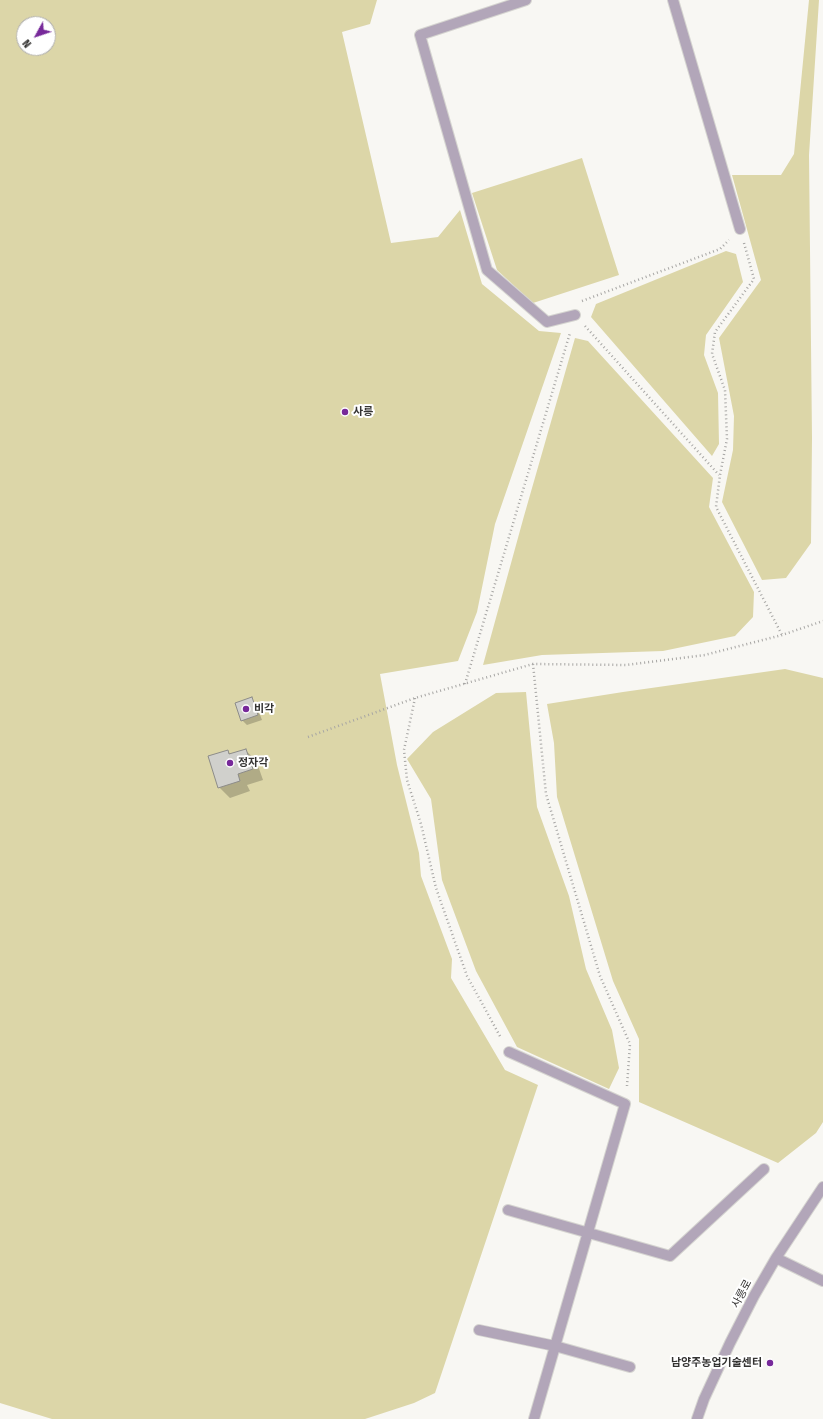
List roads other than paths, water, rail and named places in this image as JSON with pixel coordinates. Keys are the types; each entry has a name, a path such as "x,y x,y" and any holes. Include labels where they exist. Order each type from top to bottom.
{"street":[{"path":"526,0 420,35 487,270 547,322 575,315"},
{"path":"673,0 740,229"},
{"path":"509,1052 625,1104 534,1419"},
{"path":"508,1210 670,1256 764,1169"},
{"name":"사릉로","path":"697,1419 704,1399 754,1296 776,1258 823,1187"},
{"path":"776,1258 823,1281"},
{"path":"479,1330 555,1346 630,1367"}],"place":[{"name":"사릉","path":"345,412"},
{"name":"비각","path":"246,709"},
{"name":"정자각","path":"230,763"},
{"name":"남양주농업기술센터","path":"770,1363"}]}
